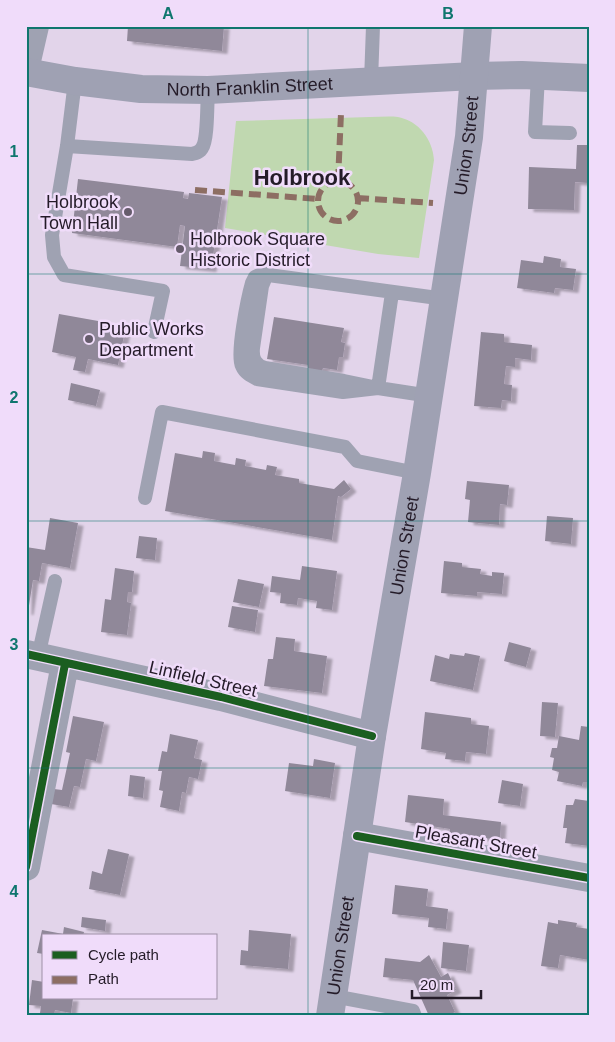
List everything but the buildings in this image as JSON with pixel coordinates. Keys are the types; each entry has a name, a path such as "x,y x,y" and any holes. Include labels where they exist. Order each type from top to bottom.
{"main road":[{"name":"Union Street","path":"331,1006 372,736 430,396 470,137 478,26"},
{"name":"North Franklin Street","path":"26,72 75,81 141,89 208,90 474,76 589,78"}],"street":[{"path":"26,65 35,26"},
{"name":"Linfield Street","path":"32,656 221,697 372,736"},
{"path":"26,867 65,664"},
{"name":"Pleasant Street","path":"357,836 589,878"}],"lane":[{"path":"371,81 373,26"},
{"path":"538,76 535,132 570,133"},
{"path":"75,81 67,146 52,235 54,257 64,275 163,291 154,332"},
{"path":"67,146 192,154 202,150 205,139 208,90"},
{"path":"430,396 378,388 343,392 262,380 248,374 242,366 240,355 250,289 255,277 267,274 445,299"},
{"path":"378,388 392,293"},
{"path":"145,498 162,412 345,447 358,461 417,473"},
{"path":"32,656 55,581"},
{"path":"331,1006 413,1011 415,1016"}],"green space":[{"path":"398,117 406,119 423,132 431,145 434,160 419,258 378,254 225,228 236,121"}],"marked path":[{"path":"338,181 341,113"},
{"path":"334,181 342,181 349,184 355,190 358,201 355,212 349,218 342,221 334,221 327,218 321,212 318,205 318,197 321,190 327,184 334,181"},
{"path":"195,190 318,199"},
{"path":"357,198 433,203"}],"cycle path":[{"path":"26,654 221,697 372,736"},
{"path":"26,867 65,664"},
{"path":"357,836 589,878"}],"place":[{"name":"Holbrook Town Hall","path":"128,212"},
{"name":"Holbrook Square Historic District","path":"180,249"},
{"name":"Public Works Department","path":"89,339"}],"district":[{"name":"Holbrook","path":"302,177"}]}
